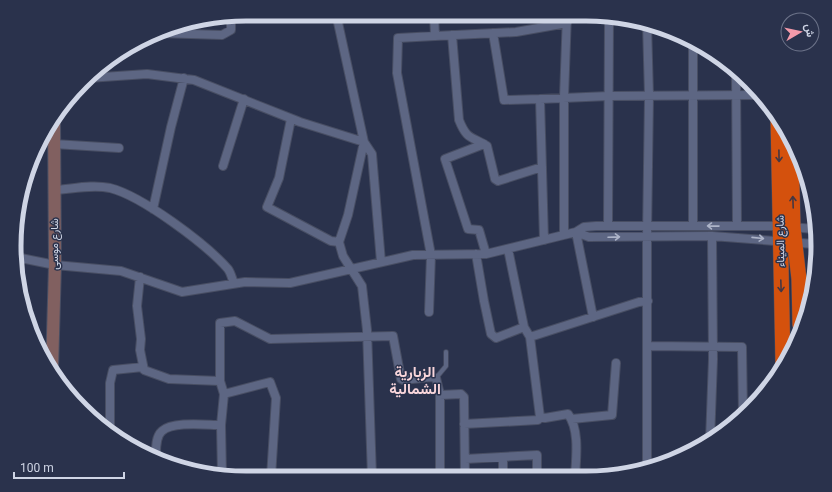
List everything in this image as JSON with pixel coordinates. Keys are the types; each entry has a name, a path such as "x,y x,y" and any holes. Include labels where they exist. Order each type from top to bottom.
{"highway":[{"name":"شارع الميناء","path":"779,130 784,232 783,354"},
{"name":"شارع الميناء","path":"791,152 784,232 794,243 806,280 803,305"}],"street":[{"path":"173,33 222,35 231,30 231,21"},
{"path":"338,21 364,142 372,154 381,262"},
{"path":"434,21 434,36"},
{"path":"429,312 431,255 397,73 398,38 516,32 559,21"},
{"path":"564,235 564,97 567,21"},
{"path":"608,225 609,22"},
{"path":"647,30 649,96 647,236 647,462"},
{"path":"493,33 504,100 609,96 752,95"},
{"path":"452,35 459,120 463,131 470,139 487,146 495,179 498,181 542,167"},
{"path":"693,48 693,225"},
{"path":"98,77 147,74 194,80 291,119 364,142"},
{"path":"153,209 171,127 184,78"},
{"path":"736,79 737,226"},
{"path":"224,166 244,99"},
{"path":"540,99 544,240"},
{"path":"291,119 279,178 267,207 331,241 339,242"},
{"name":"شارع موسى","path":"52,360 55,265 54,128"},
{"path":"364,142 348,215 339,242 343,256 362,286 367,337 372,471"},
{"path":"54,144 119,148"},
{"path":"484,144 445,159 468,229 479,230 486,254"},
{"path":"54,190 92,187 110,188 133,198 153,209 190,234 229,270 234,283"},
{"path":"21,258 55,265 121,271 182,292 245,282 290,283 413,255 486,254 576,232 584,227 608,225 737,226 784,232"},
{"path":"576,232 589,237 712,236 756,238 784,232 811,229"},
{"path":"576,232 593,317"},
{"path":"710,433 713,346 712,236"},
{"path":"794,243 811,244"},
{"path":"508,249 524,328 530,337 540,417"},
{"path":"476,254 491,334 496,338 524,328"},
{"path":"140,277 137,306 141,339 140,350 144,370 169,379 220,381"},
{"path":"530,337 639,302 648,301"},
{"path":"222,470 221,425 224,394 220,381 220,323 235,321 270,338 393,336 401,379 404,380 431,376 436,378 440,395 440,471"},
{"path":"648,346 742,347 742,408"},
{"path":"572,419 612,415 616,363"},
{"path":"110,426 110,384 113,370 143,367"},
{"path":"224,394 270,382 276,398 271,471"},
{"path":"440,395 461,394 464,397 465,471"},
{"path":"464,424 526,422 538,420 540,417 545,418 568,414 572,419 576,448 575,471"},
{"path":"156,452 157,439 162,431 172,426 221,425"},
{"path":"465,459 537,455 537,471"},
{"path":"503,458 503,471"}],"lane":[{"path":"436,378 446,366 446,352"}],"district":[{"name":"الزبارية الشمالية","path":"415,380"}]}
